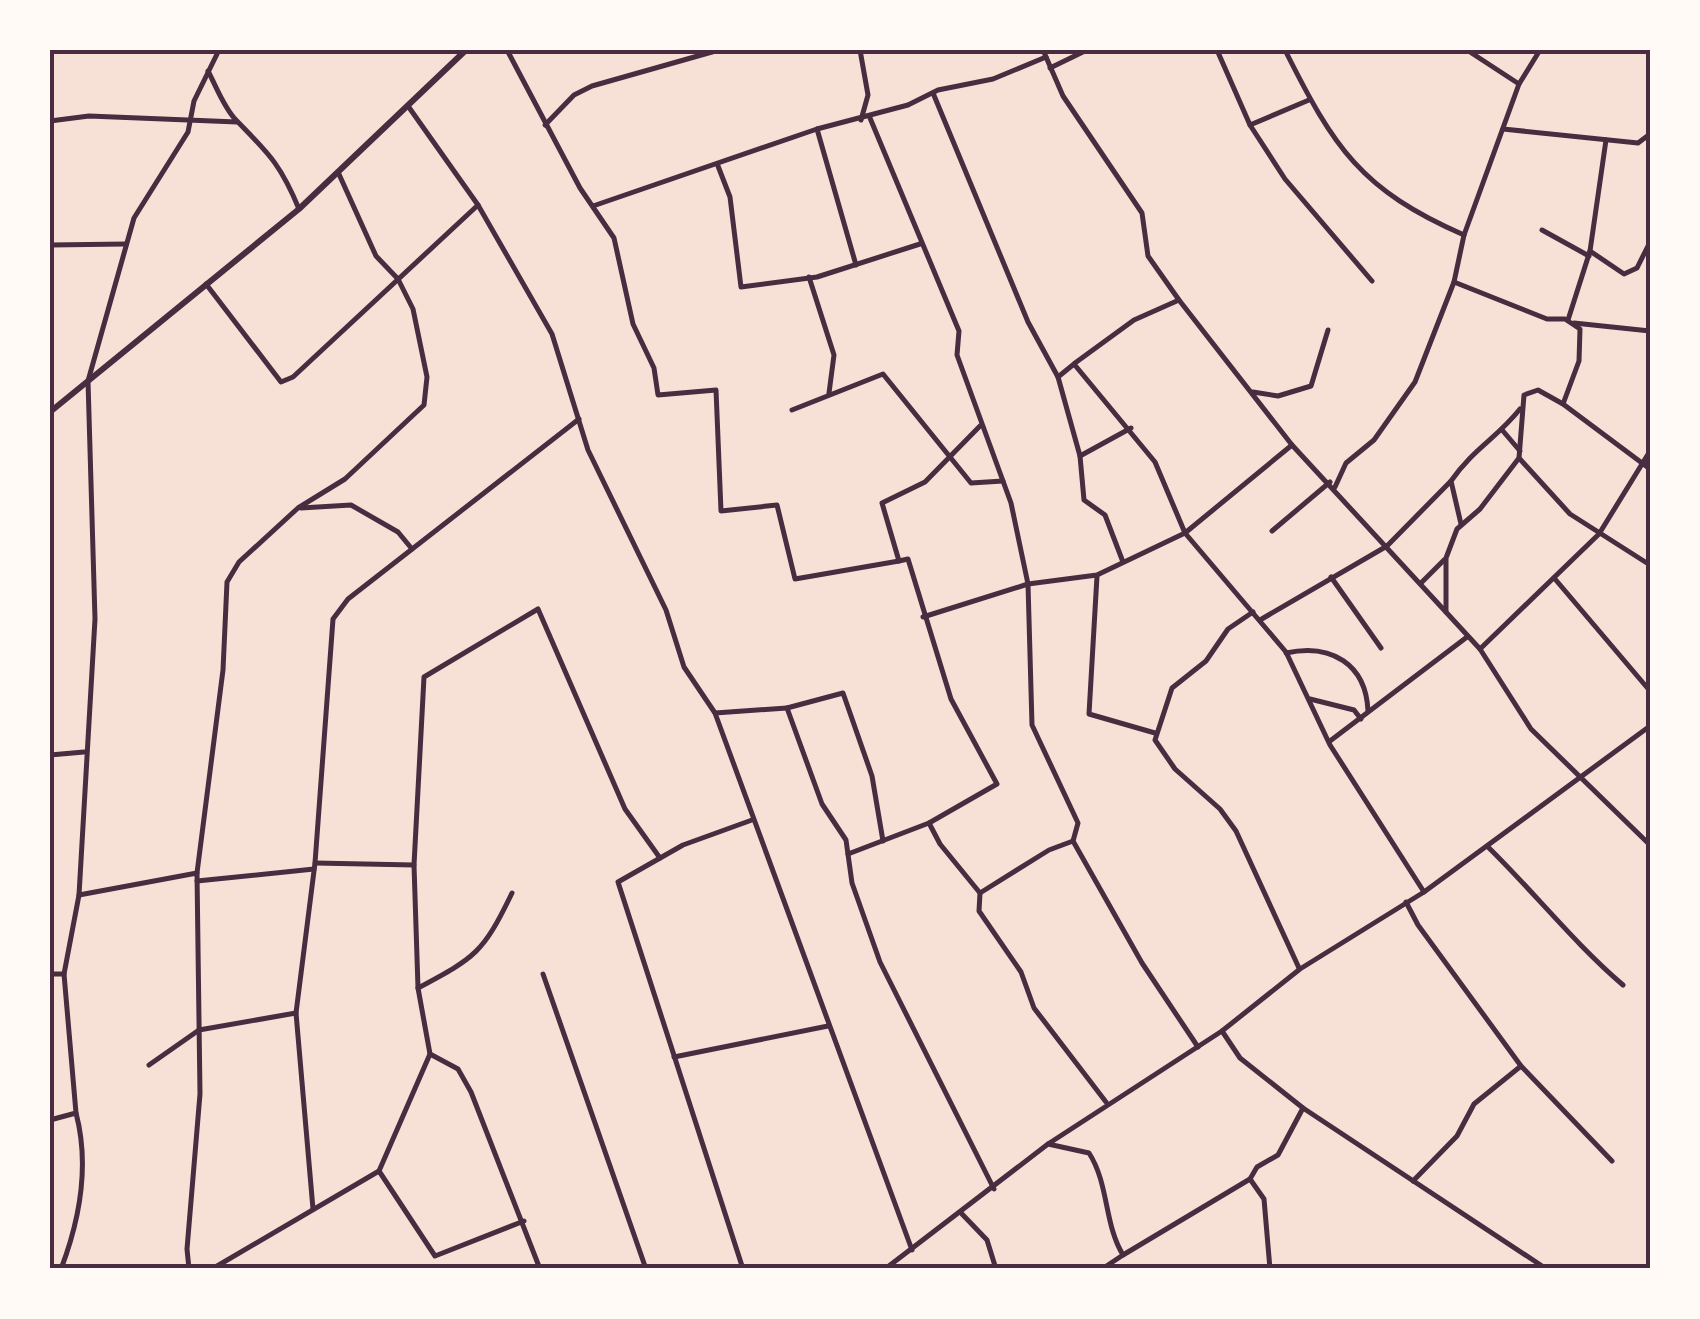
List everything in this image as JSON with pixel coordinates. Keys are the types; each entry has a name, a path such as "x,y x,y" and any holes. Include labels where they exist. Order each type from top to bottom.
{"street":[{"path":"61,1269 80,1218 82,1136 76,1113 64,974 79,896 84,752 95,620 95,495 88,380 139,209 192,121 194,101 219,50"},
{"path":"50,412 299,209 466,50"},
{"path":"507,50 620,253 630,312 654,368 658,394 716,390 722,511 777,505 795,578 908,558 923,618 951,699 997,784 929,823 848,854"},
{"path":"545,124 574,95 592,86 719,50"},
{"path":"860,50 868,95 861,120"},
{"path":"1050,68 1087,50"},
{"path":"1216,50 1250,126 1285,180 1372,281"},
{"path":"1285,50 1332,137 1382,191 1413,213 1464,235"},
{"path":"1468,50 1519,84"},
{"path":"1272,531 1332,484 1346,463 1374,440 1414,382 1454,282 1464,235 1502,128 1519,84 1540,50"},
{"path":"593,206 817,129 870,118 932,93 994,80 1045,53 1063,96 1142,213 1148,256 1178,300 1292,445 1480,649 1532,729 1577,778 1650,845"},
{"path":"208,71 237,122"},
{"path":"932,93 1028,322 1058,377 1080,456 1084,500 1104,515 1123,562"},
{"path":"1250,126 1310,100"},
{"path":"408,106 478,205 552,334 588,450 666,610 684,667 715,713 912,1250"},
{"path":"50,122 89,116 237,122 246,126 261,149 274,156 299,209"},
{"path":"870,118 958,331 957,355 1002,481 1028,584 1032,725 1078,823 1073,841 1142,963 1198,1047"},
{"path":"1502,128 1638,143 1650,134"},
{"path":"817,129 856,265"},
{"path":"1571,322 1589,254 1606,140"},
{"path":"718,166 730,196 741,287 856,265 920,244"},
{"path":"180,1269 189,1268 200,1094 198,873 222,670 227,582 239,562 298,508 345,479 424,406 426,378 414,309 398,279 376,256 338,172"},
{"path":"206,284 281,382 293,377 478,205"},
{"path":"1542,230 1624,274 1636,268 1650,242"},
{"path":"50,245 126,244"},
{"path":"809,276 834,355 829,394"},
{"path":"1454,282 1547,319 1650,331"},
{"path":"1058,377 1134,320 1178,300"},
{"path":"1563,404 1579,360 1582,336 1571,322"},
{"path":"1253,392 1278,396 1312,386 1328,330"},
{"path":"1074,364 1156,462 1185,532 1286,653 1328,742 1369,812 1424,892"},
{"path":"792,410 883,374 972,482 1002,481"},
{"path":"1420,583 1446,558 1462,524 1480,510 1520,455 1521,408 1524,394 1531,390 1563,404 1646,467"},
{"path":"1260,620 1387,546 1451,482 1470,453 1502,431 1521,408"},
{"path":"312,1209 296,1013 314,866 333,618 348,600 579,418"},
{"path":"898,561 882,503 925,482 980,426"},
{"path":"1080,456 1131,428"},
{"path":"1502,431 1548,495 1650,565"},
{"path":"923,618 1028,584 1097,575 1185,532 1292,445"},
{"path":"1480,649 1600,534 1646,467 1650,450"},
{"path":"1451,482 1462,524"},
{"path":"298,508 351,505 398,532 412,549"},
{"path":"1446,558 1446,612"},
{"path":"1097,575 1089,714 1155,733"},
{"path":"1332,578 1381,648"},
{"path":"1555,579 1650,690"},
{"path":"212,1269 379,1170 430,1054 418,988 414,865 424,677 538,609 625,809 660,858"},
{"path":"1254,612 1228,629 1206,661 1172,688 1155,733 1164,755 1220,808 1236,831 1300,969"},
{"path":"1328,742 1467,637"},
{"path":"1286,653 1310,648 1326,651 1362,677 1367,687 1368,711"},
{"path":"715,713 787,708 843,694 872,776 884,841"},
{"path":"1309,699 1318,705 1354,710 1361,718"},
{"path":"787,708 822,804 841,830 852,883 880,962 994,1189"},
{"path":"884,1269 994,1189 1048,1144 1222,1031 1300,969 1424,892 1650,726"},
{"path":"50,754 84,752"},
{"path":"743,1269 618,882 660,858 752,820"},
{"path":"929,823 940,844 980,894 979,911 1022,972 1034,1008 1107,1104"},
{"path":"980,894 1049,850 1073,841"},
{"path":"1488,847 1530,887 1582,950 1623,985"},
{"path":"198,882 314,866 414,865"},
{"path":"79,896 198,873"},
{"path":"418,988 474,958 490,938 512,893"},
{"path":"1406,902 1418,925 1520,1066 1612,1161"},
{"path":"50,974 64,974"},
{"path":"542,974 646,1269"},
{"path":"149,1065 199,1030 296,1013"},
{"path":"674,1057 828,1026"},
{"path":"1222,1031 1240,1058 1302,1108 1542,1266"},
{"path":"430,1054 458,1068 472,1092 540,1269"},
{"path":"1413,1181 1456,1136 1474,1104 1520,1066"},
{"path":"1102,1269 1250,1179 1256,1168 1278,1154 1302,1108"},
{"path":"50,1120 76,1113"},
{"path":"1048,1144 1089,1153 1108,1206 1106,1218 1123,1254"},
{"path":"379,1170 435,1256 436,1269"},
{"path":"1250,1179 1264,1199 1270,1269"},
{"path":"961,1213 986,1240 996,1269"},
{"path":"435,1256 524,1222"}]}
